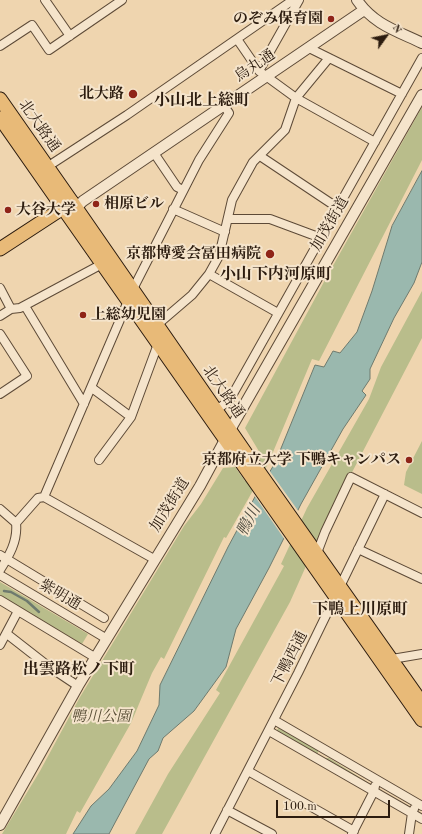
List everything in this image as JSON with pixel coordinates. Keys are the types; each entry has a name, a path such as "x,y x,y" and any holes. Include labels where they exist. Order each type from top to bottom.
{"main road":[{"name":"北大路通","path":"0,99 47,167 130,295 158,344 228,436 314,554 422,720"},
{"name":"北大路通","path":"0,118 72,207 102,264 157,325 216,410 228,436"},
{"name":"烏丸通","path":"0,250 72,207"},
{"name":"烏丸通","path":"0,260 72,207"},
{"name":"北大路通","path":"338,592 392,659 422,703"}],"street":[{"path":"46,0 70,36"},
{"path":"0,46 32,25 49,50 121,0"},
{"path":"47,167 238,39 292,0"},
{"path":"263,74 299,0"},
{"path":"358,0 364,10 375,20 422,43"},
{"name":"烏丸通","path":"72,207 224,106 263,74 309,48 364,10"},
{"path":"238,39 263,74 296,98 375,142"},
{"path":"309,48 402,94"},
{"path":"157,325 192,295 209,274 219,256 232,200 253,162 285,130 296,98 329,58"},
{"path":"216,410 228,401 422,58"},
{"name":"加茂街道","path":"0,825 78,686 154,559 200,486 422,94"},
{"path":"44,497 92,388 130,295 199,160 228,113 224,106"},
{"path":"154,153 177,187 183,190"},
{"path":"260,156 338,208"},
{"path":"173,209 225,232"},
{"path":"228,219 270,220 321,238"},
{"path":"0,316 11,309 25,306 102,264"},
{"path":"209,274 278,313"},
{"path":"0,288 11,309"},
{"path":"25,306 84,404"},
{"path":"0,334 27,376 0,394"},
{"path":"99,460 131,417 158,344"},
{"path":"92,388 131,417"},
{"path":"314,554 351,477 422,513"},
{"name":"下鴨西通","path":"215,834 338,592 384,494"},
{"path":"16,523 38,498 44,497 154,559"},
{"path":"0,509 16,523 17,533 4,557 0,570"},
{"path":"358,549 422,579"},
{"path":"4,557 104,618"},
{"name":"紫明通","path":"0,575 107,639"},
{"path":"0,600 96,658"},
{"path":"0,645 18,611"},
{"path":"7,634 48,666 78,686"},
{"path":"392,659 422,654"},
{"path":"274,720 420,803 412,813 409,834"},
{"path":"268,731 374,790 422,819"},
{"path":"248,771 353,832 374,790 376,779"},
{"path":"227,810 272,834"}],"green space":[{"name":"鴨川公園","path":"422,107 422,160 319,361 312,359 268,464 226,538 224,537 164,659 161,657 152,673 131,723 80,813 77,811 66,834 2,834 40,771 80,697 184,526 201,504 223,468 235,467 245,481 260,453 245,428 325,280"},
{"path":"422,291 422,338 323,528 290,602 162,834 135,834 168,774 220,693 216,690 284,566 281,564 307,508 369,399 381,367"},
{"path":"422,441 422,494 404,485 406,472"},
{"path":"0,582 88,634 82,644 0,595"},
{"path":"279,727 318,750 318,753 316,754 277,732"},
{"path":"326,758 329,758 367,782 366,783"}],"water":[{"name":"鴨川","path":"422,171 422,262 414,283 394,318 370,369 370,379 362,391 366,395 343,429 301,504 236,629 226,667 194,711 163,738 158,751 149,759 109,834 73,834 91,806 109,789 137,751 159,705 160,685 228,547 275,463 315,365 324,367 333,351 340,353 357,332 372,291 392,226"}],"pier":[{"path":"269,470 299,512 285,540 254,495"}],"waterway":[{"path":"4,591 11,592 27,601 39,612"}],"place":[{"name":"のぞみ保育園","path":"331,19"},
{"name":"北大路","path":"133,94"},
{"name":"相原ビル","path":"96,204"},
{"name":"大谷大学","path":"8,210"},
{"name":"京都博愛会冨田病院","path":"270,254"},
{"name":"上総幼児園","path":"83,315"},
{"name":"京都府立大学 下鴨キャンパス","path":"409,460"}],"district":[{"name":"小山北上総町","path":"202,101"},
{"name":"小山下内河原町","path":"276,275"},
{"name":"下鴨上川原町","path":"360,610"},
{"name":"出雲路松ノ下町","path":"79,670"}]}
